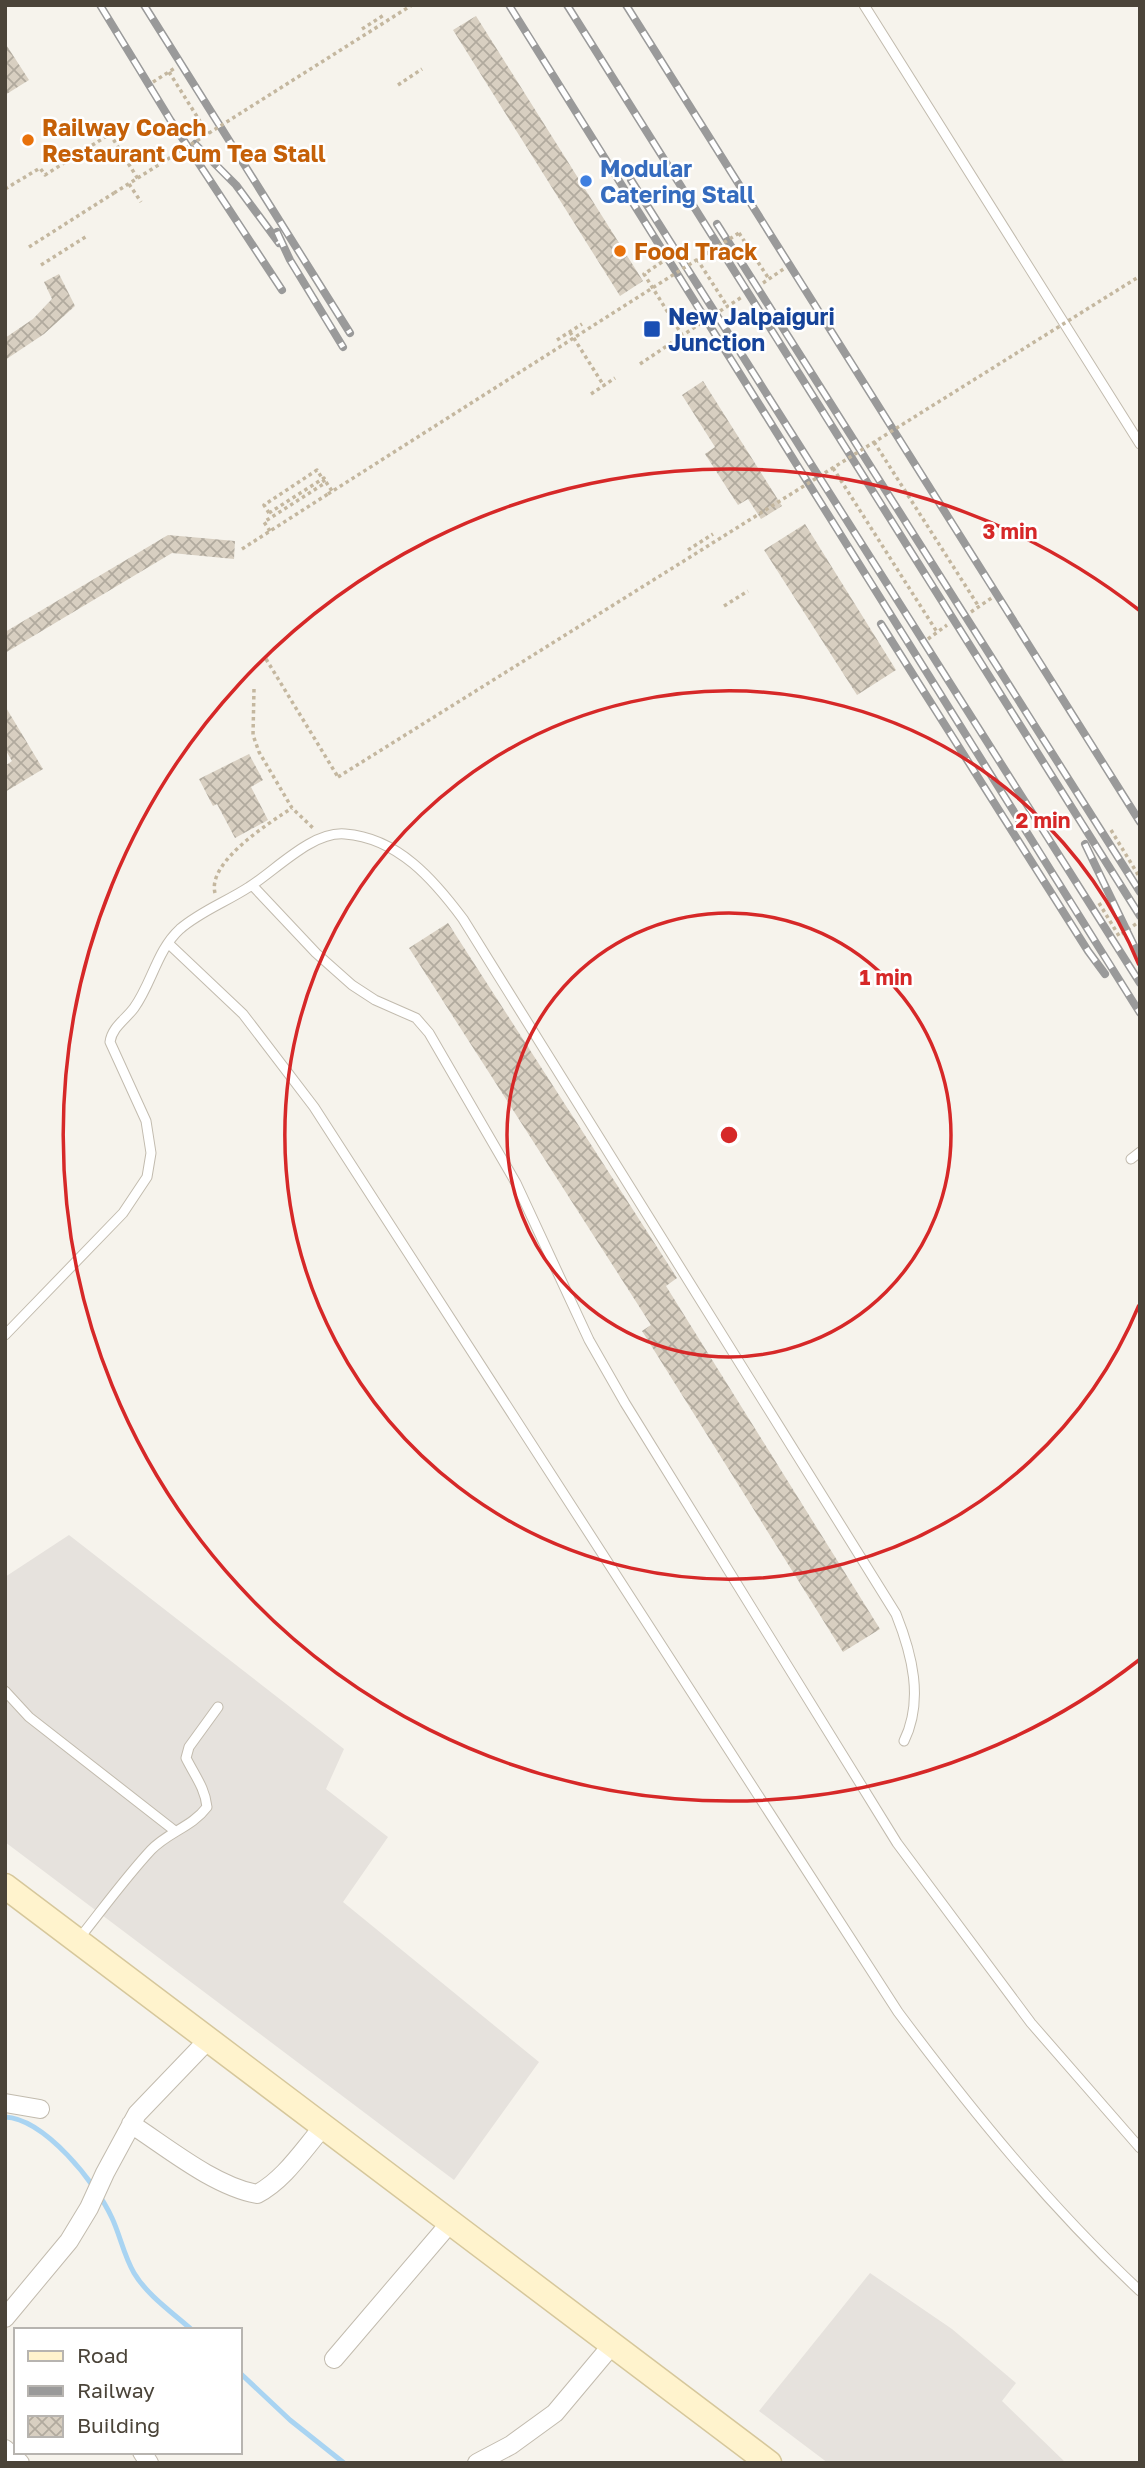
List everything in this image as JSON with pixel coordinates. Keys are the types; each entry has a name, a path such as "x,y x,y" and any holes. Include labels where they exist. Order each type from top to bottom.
{"main road":[{"path":"5,1886 769,2463"}],"street":[{"path":"5,2318 69,2241 137,2114 208,2040"},
{"path":"5,2102 40,2109"},
{"path":"131,2124 203,2171 245,2192 257,2194 269,2188 323,2127"},
{"path":"334,2359 450,2223"},
{"path":"477,2463 511,2445 555,2413 612,2345"},
{"path":"5,2449 20,2463"}],"lane":[{"path":"864,5 1140,444"},
{"path":"5,1335 122,1213 147,1177 151,1153 146,1121 110,1042 115,1029 135,1007 160,955 178,930 217,903 252,885 319,839 343,834 360,836 386,847 419,867 439,887 463,919 896,1614 908,1643 915,1689 911,1723 904,1741"},
{"path":"252,885 316,953 352,985 375,1000 416,1018 429,1033 516,1183 589,1340 625,1403 897,1843 1031,2023 1140,2148"},
{"path":"169,944 243,1014 314,1107 898,2012 956,2090 1028,2177 1097,2251 1140,2291"},
{"path":"1131,1159 1140,1152"},
{"path":"5,1691 29,1717 174,1831"},
{"path":"77,1941 150,1851 174,1831 192,1823 207,1807 206,1795 187,1758 189,1747 218,1707"}],"path":[{"path":"29,247 412,5"},
{"path":"362,29 384,15"},
{"path":"372,23 375,29"},
{"path":"153,82 175,68"},
{"path":"398,85 422,69"},
{"path":"169,72 208,134"},
{"path":"5,189 40,168 45,175 110,134 138,179"},
{"path":"130,184 141,202"},
{"path":"242,549 739,233 769,279"},
{"path":"41,265 88,236"},
{"path":"697,259 727,306"},
{"path":"663,262 644,274 682,335"},
{"path":"763,283 785,268"},
{"path":"267,659 338,777 1140,276"},
{"path":"720,311 742,297"},
{"path":"640,364 701,323"},
{"path":"557,340 582,324"},
{"path":"570,332 604,386"},
{"path":"591,394 615,378"},
{"path":"874,442 979,607"},
{"path":"833,468 937,632"},
{"path":"270,531 264,522 325,483 321,477 317,470 264,505 269,513 313,485 324,478 330,493"},
{"path":"688,550 713,534"},
{"path":"701,542 704,548"},
{"path":"724,606 748,591"},
{"path":"971,612 993,597"},
{"path":"928,639 947,625"},
{"path":"254,689 253,735 270,775 292,808 311,824 319,839"},
{"path":"217,903 214,887 217,872 226,859 271,821 292,808"},
{"path":"1111,830 1140,878"},
{"path":"1099,903 1119,936 1140,921"}],"shaded area":[{"path":"69,1535 344,1749 326,1789 388,1837 343,1902 539,2062 454,2180 5,1842 5,1577"},
{"path":"870,2273 952,2329 1016,2383 1002,2401 1066,2463 828,2463 759,2411"}],"building":[{"path":"476,16 643,281 620,296 453,30"},
{"path":"5,43 29,80 5,95"},
{"path":"59,274 75,306 44,334 5,360 5,338 33,319 52,299 44,282"},
{"path":"703,381 782,506 761,519 748,499 738,505 705,454 715,447 682,395"},
{"path":"805,524 896,670 857,695 764,550"},
{"path":"168,535 235,541 234,559 172,553 5,653 5,632"},
{"path":"5,706 43,769 5,792 5,766 12,761 5,749"},
{"path":"249,754 263,780 251,787 268,820 235,838 217,804 213,806 199,779"},
{"path":"448,923 677,1278 666,1286 880,1629 843,1652 642,1331 651,1325 409,948"}],"waterway":[{"path":"5,2117 20,2120 36,2129 68,2155 94,2188 112,2218 127,2260 139,2281 190,2328"},
{"path":"242,2375 290,2420 344,2463"}],"railway":[{"path":"100,5 171,121 282,290"},
{"path":"144,5 350,333"},
{"path":"509,5 1140,1013"},
{"path":"567,5 1140,916"},
{"path":"626,5 1140,822"},
{"path":"195,144 236,185 279,243"},
{"path":"631,180 1140,983"},
{"path":"717,224 1140,892"},
{"path":"277,232 290,260 343,347"},
{"path":"881,624 1105,974"},
{"path":"1085,844 1140,958"}],"place":[{"name":"Railway Coach Restaurant Cum Tea Stall","path":"28,140"},
{"name":"Modular Catering Stall","path":"586,181"},
{"name":"Food Track","path":"620,251"},
{"name":"New Jalpaiguri Junction","path":"652,329"}]}
